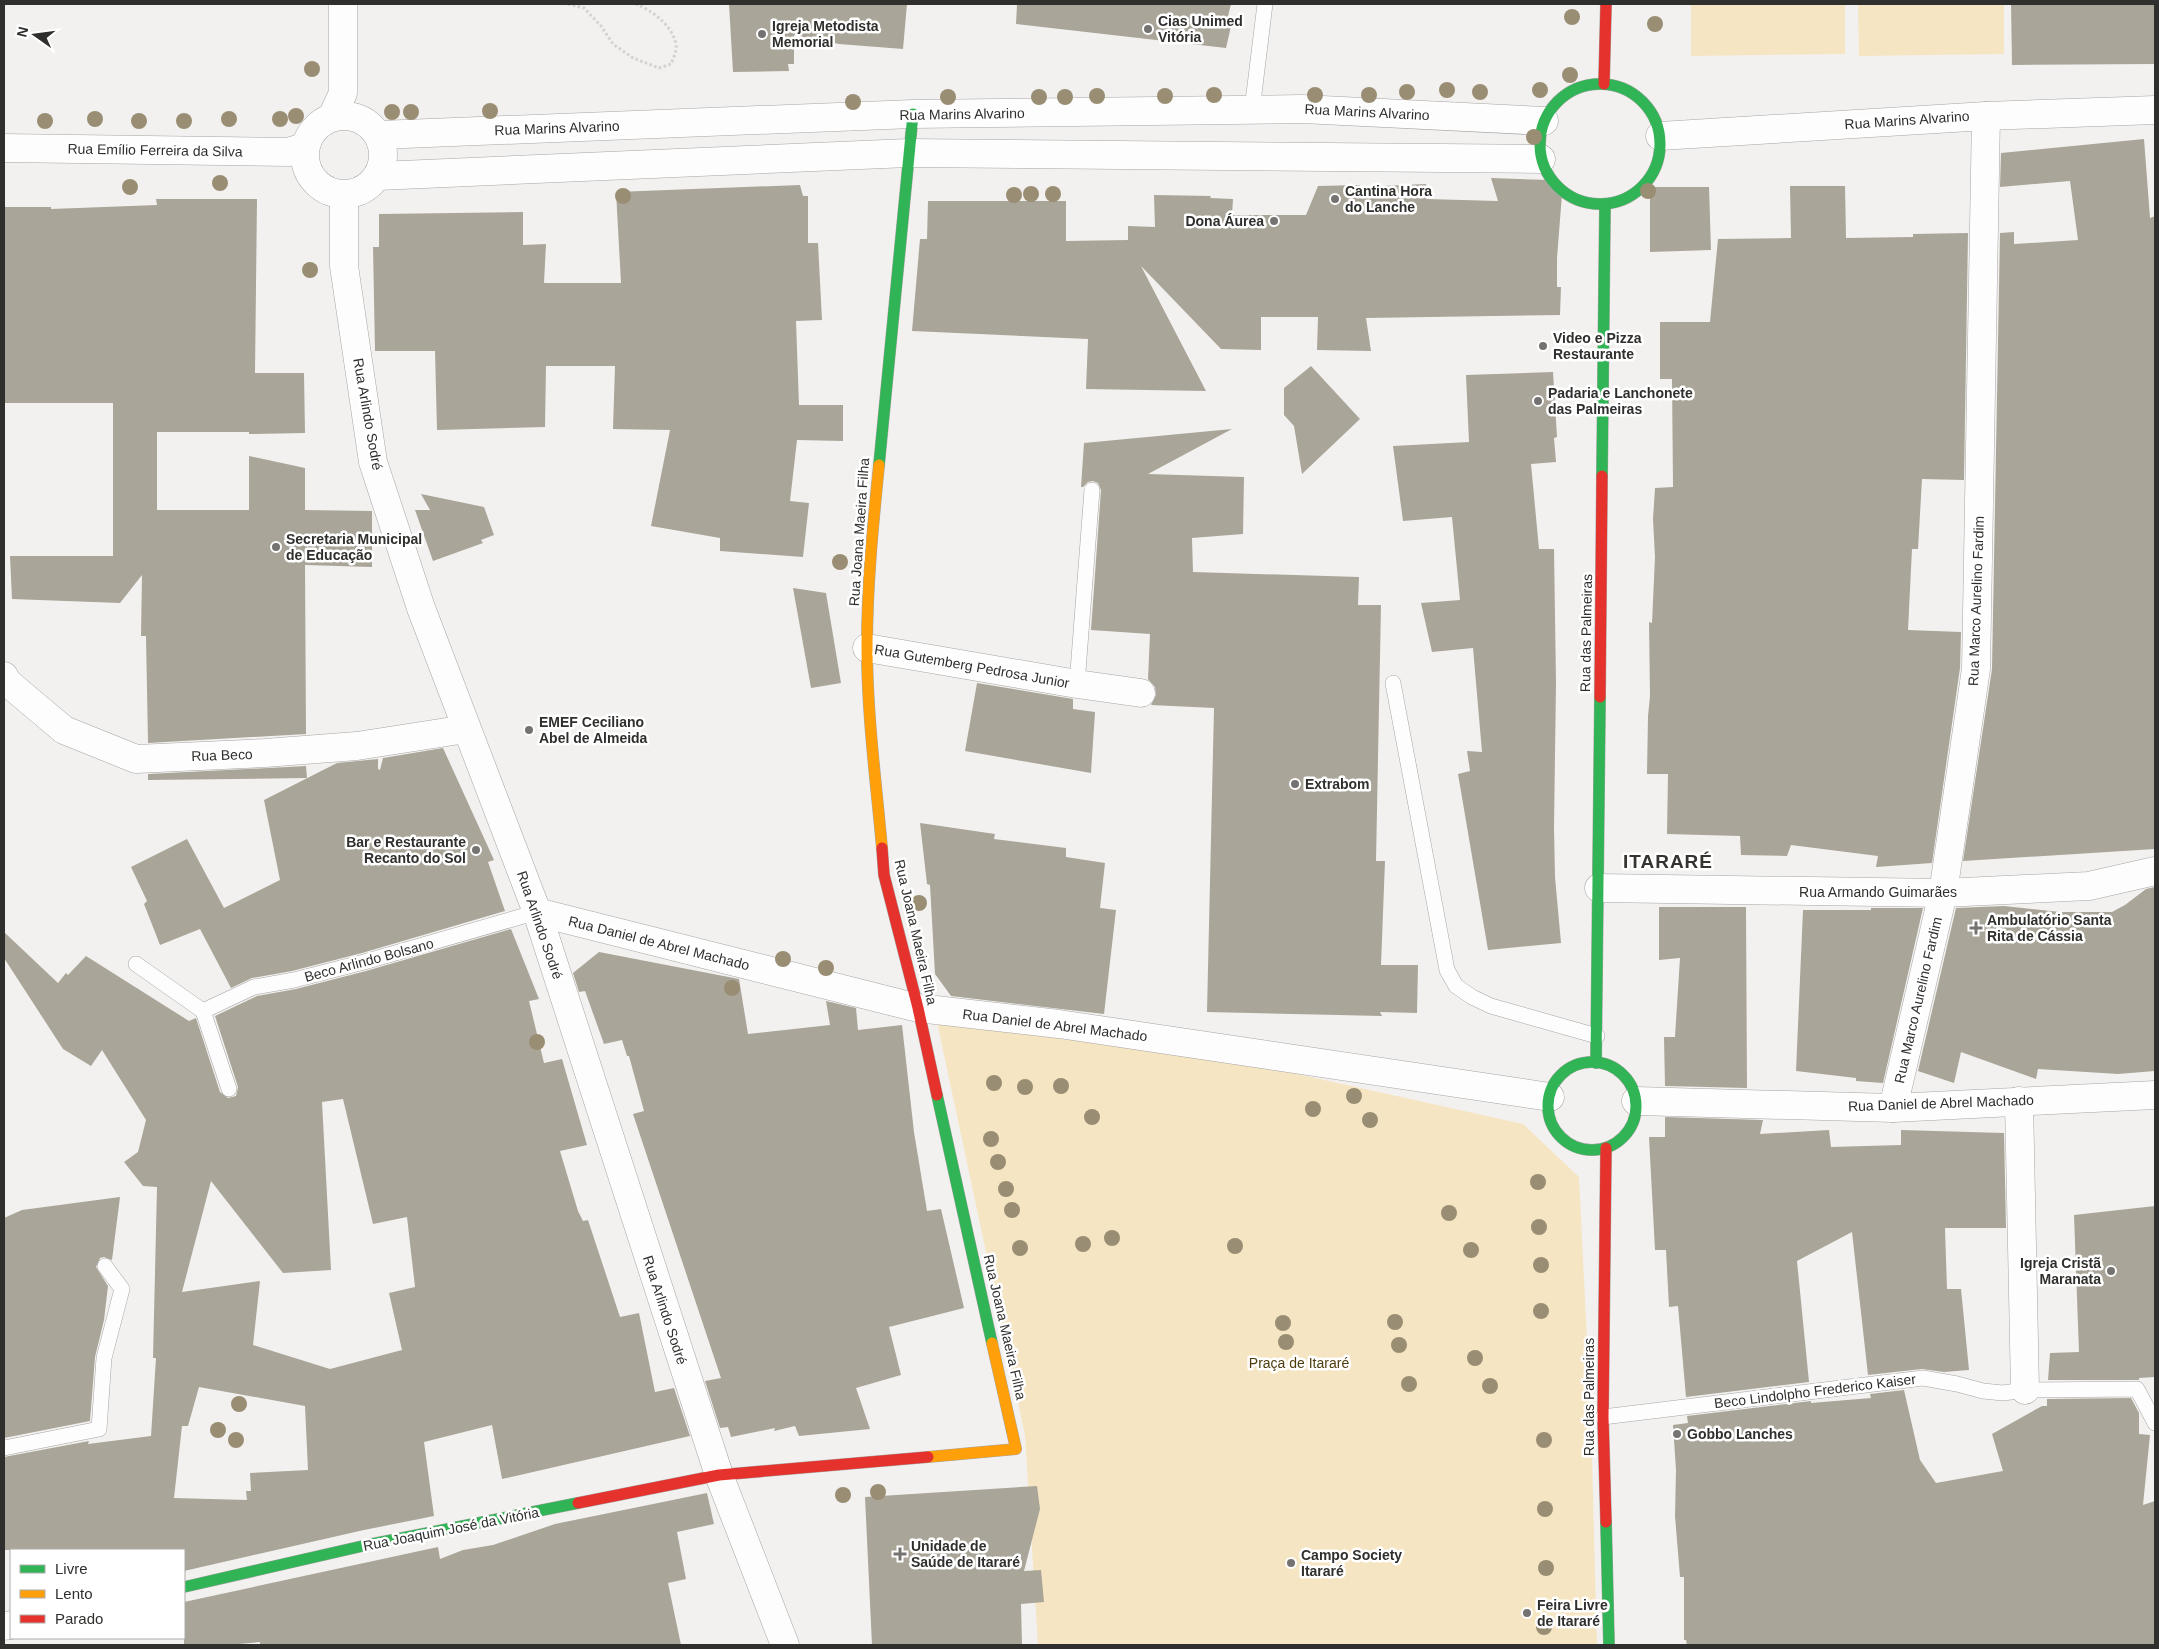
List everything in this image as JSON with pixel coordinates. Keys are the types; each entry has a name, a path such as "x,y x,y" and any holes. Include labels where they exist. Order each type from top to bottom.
{"street":[{"path":"332,117 343,93 343,4"},
{"path":"1604,84 1606,4"},
{"path":"1590,84 1604,84 1618,86 1641,100 1653,116 1660,136 1657,163 1646,182 1631,196 1618,202 1605,204 1584,202 1564,193 1550,178 1541,158 1540,144 1544,122 1555,104 1571,91 1590,84"},
{"name":"Rua Marins Alvarino","path":"379,135 913,114 1302,109 1544,122"},
{"name":"Rua Marins Alvarino","path":"1660,136 1986,116 2155,110"},
{"name":"Rua Joana Maeira Filha","path":"718,1475 1016,1449 918,1008 884,875 872,739 867,648 870,557 913,114"},
{"path":"346,115 359,118 371,125 379,135 384,148 383,163 378,176 369,186 357,192 344,195 330,192 318,185 310,174 305,160 305,147 310,134 320,124 332,117 346,115"},
{"name":"Rua Marco Aurelino Fardim","path":"1893,1108 1943,893 1976,669 1986,116"},
{"name":"Rua Emílio Ferreira da Silva","path":"4,148 288,152 305,147"},
{"path":"378,176 908,153 1541,158"},
{"name":"Rua Arlindo Sodré","path":"344,195 344,266 373,462 421,608 537,912 718,1475 785,1645"},
{"name":"Rua das Palmeiras","path":"1596,1063 1605,204"},
{"name":"Rua Gutemberg Pedrosa Junior","path":"867,648 1141,693"},
{"name":"Rua Beco","path":"4,676 7,682 64,730 136,759 265,753 357,746 466,729"},
{"name":"Rua Armando Guimarães","path":"1598,888 1943,893 2089,886 2155,871"},
{"name":"Rua Daniel de Abrel Machado","path":"537,912 918,1008 1069,1026 1550,1097"},
{"path":"1582,1063 1596,1063 1611,1066 1623,1075 1632,1087 1636,1101 1635,1116 1629,1130 1619,1141 1606,1148 1590,1150 1566,1142 1555,1130 1551,1122 1550,1097 1555,1084 1564,1073 1582,1063"},
{"name":"Rua Daniel de Abrel Machado","path":"1636,1101 1893,1108 2155,1095"},
{"path":"2019,1102 2025,1390"},
{"name":"Rua das Palmeiras","path":"1606,1148 1602,1417 1609,1645"},
{"name":"Rua Joaquim José da Vitória","path":"185,1587 367,1545 718,1475"}],"lane":[{"path":"1252,110 1265,4"},
{"name":"Rua Gutemberg Pedrosa Junior","path":"1077,684 1092,490"},
{"path":"1393,683 1447,970 1456,986 1491,1006 1597,1036"},
{"name":"Beco Arlindo Bolsano","path":"203,1011 254,987 294,980 364,962 537,912"},
{"path":"136,964 203,1011 229,1089"},
{"path":"4,1448 99,1429 104,1358 122,1289 105,1266"},
{"name":"Beco Lindolpho Frederico Kaiser","path":"1602,1417 1923,1378 1983,1391 2003,1393 2025,1390 2137,1389 2155,1424"}],"path":[{"path":"568,4 584,8 601,26 613,44 633,58 659,68 671,64 676,46 671,30 649,10 636,4"}],"green space":[{"path":"1691,4 1845,4 1845,54 1691,56"},
{"path":"1858,4 2004,4 2004,54 1859,56"},
{"name":"Praça de Itararé","path":"937,1022 1256,1065 1523,1124 1579,1177 1591,1422 1597,1645 1038,1645 1025,1435"}],"building":[{"path":"729,4 907,4 903,49 839,44 794,35 794,64 788,64 789,71 733,72"},
{"name":"Cias Unimed Vitória","path":"1017,4 1231,4 1227,20 1232,22 1226,48 1016,24"},
{"path":"2011,4 2155,4 2155,64 2012,65"},
{"path":"2144,139 2150,218 2155,216 2155,849 1963,861 1992,669 2000,233 2014,232 2014,244 2078,240 2070,181 2000,187 2001,153"},
{"path":"1491,178 1549,180 1562,194 1557,258 1557,287 1561,287 1560,315 1366,318 1371,351 1317,350 1318,317 1261,317 1261,350 1221,349 1141,266 1206,391 1086,389 1088,339 912,331 920,239 927,239 928,201 1066,201 1066,241 1128,240 1128,226 1155,227 1154,195 1211,196 1210,198 1233,199 1232,215 1306,215 1318,186 1360,185 1360,187 1426,184 1427,199 1498,201"},
{"path":"800,185 803,196 808,196 808,243 818,243 822,320 796,321 799,405 843,405 843,441 797,440 790,501 809,503 803,557 720,551 720,538 651,526 670,430 613,429 615,366 546,366 545,427 437,430 435,351 375,351 373,247 379,247 379,214 523,212 523,245 546,244 544,283 621,283 616,192"},
{"path":"1790,186 1845,186 1846,238 1913,237 1913,234 1968,233 1964,480 1922,479 1918,549 1912,549 1908,630 1961,632 1960,668 1932,863 1876,867 1878,856 1791,845 1787,856 1741,855 1740,836 1667,834 1668,774 1647,774 1650,696 1649,622 1652,623 1655,557 1653,519 1655,488 1673,487 1672,379 1660,379 1660,322 1710,322 1718,239 1791,238"},
{"path":"1650,187 1709,187 1711,250 1650,252"},
{"path":"156,199 257,199 255,373 304,373 305,433 157,432 157,510 249,510 249,456 305,468 305,510 372,511 372,567 305,565 306,734 148,743 146,636 141,636 142,575 120,603 12,599 10,556 113,556 113,403 4,403 4,207 51,207 51,209 157,205"},
{"path":"1311,366 1360,419 1302,474 1294,426 1284,415 1284,388"},
{"path":"1553,372 1557,437 1554,438 1556,462 1531,464 1539,549 1554,549 1556,683 1554,828 1555,877 1561,943 1488,950 1458,774 1470,771 1467,751 1482,752 1473,648 1432,652 1421,603 1460,600 1452,517 1403,521 1393,446 1469,442 1466,375"},
{"name":"Extrabom","path":"1232,429 1148,474 1244,477 1243,534 1192,538 1193,572 1359,577 1358,605 1381,605 1376,861 1385,861 1381,965 1418,965 1417,1013 1380,1012 1382,1016 1207,1012 1214,708 1151,705 1156,695 1155,687 1148,679 1150,634 1091,630 1101,490 1098,483 1093,481 1081,487 1084,443"},
{"path":"421,494 484,507 494,535 481,540 483,543 433,561 415,510 430,510"},
{"path":"793,588 826,593 841,683 811,688"},
{"path":"977,683 1073,699 1073,709 1095,712 1091,773 965,751"},
{"path":"443,748 494,860 488,862 505,911 362,953 292,971 252,978 231,988 200,929 160,945 144,904 147,901 131,867 187,839 224,908 280,880 264,800 337,763 378,759 378,769 380,770 383,758"},
{"path":"306,766 307,778 148,780 148,774"},
{"path":"920,823 995,834 994,839 1066,848 1066,857 1105,863 1100,908 1116,910 1104,1014 951,996 935,974 930,885 927,884"},
{"path":"2155,887 2155,1071 2118,1074 2038,1069 2036,1079 1961,1052 1954,1083 1918,1071 1956,908 2004,906 2060,912 2112,912 2146,889"},
{"path":"1659,907 1746,907 1747,1088 1665,1086 1664,1037 1675,1037 1680,958 1659,960"},
{"path":"1871,908 1923,908 1883,1083 1856,1081 1856,1078 1796,1071 1803,910 1871,910"},
{"path":"511,929 539,999 529,1001 544,1063 562,1059 587,1145 560,1151 578,1211 583,1221 588,1220 620,1317 639,1313 655,1392 674,1388 690,1436 502,1479 492,1425 424,1442 434,1516 185,1571 185,1549 4,1550 4,1457 89,1441 88,1444 151,1436 156,1358 153,1358 157,1187 143,1186 124,1162 138,1152 146,1120 102,1050 91,1066 63,1049 4,958 4,932 58,983 66,973 68,975 86,956 189,1021 196,1018 220,1092 228,1098 236,1096 238,1087 215,1016 257,996 296,989","holes":["343,1099 373,1224 407,1217 415,1287 389,1293 402,1350 330,1369 253,1345 260,1281 182,1292 211,1181 283,1273 331,1270 322,1102","199,1387 305,1406 308,1470 250,1473 251,1491 246,1491 247,1500 174,1498 182,1426 188,1426"]},
{"path":"599,952 739,979 748,1034 830,1025 826,1001 856,1008 858,1030 902,1025 914,1132 927,1211 941,1209 964,1308 889,1327 901,1375 856,1388 870,1429 799,1436 795,1426 731,1437 728,1427 720,1428 705,1381 721,1378 633,1114 644,1111 629,1056 627,1056 622,1040 604,1044 585,991 579,992 573,973"},
{"path":"1665,1117 1763,1120 1760,1134 1829,1130 1831,1147 1901,1145 1901,1130 2004,1133 2006,1228 1945,1228 1947,1289 1961,1289 1969,1370 1944,1372 1922,1369 1868,1375 1852,1232 1797,1261 1809,1382 1686,1397 1678,1306 1669,1307 1666,1250 1655,1250 1649,1137 1665,1137"},
{"path":"120,1197 112,1260 104,1257 100,1258 96,1267 108,1286 104,1320 95,1357 90,1421 4,1438 4,1218 22,1210"},
{"path":"2155,1206 2155,1377 2139,1378 2139,1380 2048,1380 2050,1353 2079,1352 2074,1215"},
{"path":"1904,1390 1920,1460 1936,1483 2003,1471 1992,1434 2042,1406 2047,1406 2047,1399 2131,1398 2139,1413 2139,1434 2150,1435 2143,1505 2155,1501 2155,1645 1687,1645 1686,1640 1684,1640 1684,1577 1680,1577 1675,1516 1676,1470 1673,1425 1688,1423 1687,1416 1811,1401 1811,1403 1871,1398 1870,1394"},
{"name":"Unidade de Saúde de Itararé","path":"1037,1486 1040,1509 1024,1571 1041,1570 1044,1602 1021,1604 1022,1645 872,1645 865,1497"},
{"path":"707,1493 714,1524 677,1532 686,1579 668,1583 681,1645 260,1645 260,1642 228,1645 184,1645 185,1602 438,1547 440,1559 463,1550 493,1545 555,1524"}],"traffic: fast":[{"path":"1600,84 1623,88 1643,101 1656,121 1660,144 1656,167 1643,187 1623,200 1600,204 1577,200 1557,187 1544,167 1540,144 1544,121 1557,101 1577,88 1600,84"},
{"path":"879,465 913,114"},
{"path":"1602,476 1605,204"},
{"path":"1596,1063 1600,697"},
{"path":"1592,1062 1609,1065 1623,1075 1633,1089 1636,1106 1633,1123 1623,1137 1609,1147 1592,1150 1575,1147 1561,1137 1551,1123 1548,1106 1551,1089 1561,1075 1575,1065 1592,1062"},
{"path":"937,1095 992,1343"},
{"path":"185,1587 367,1545 578,1503"},
{"path":"1606,1522 1609,1645"}],"traffic: slow":[{"path":"879,465 869,578 867,672 882,848"},
{"path":"928,1457 1016,1449 992,1343"}],"traffic: jam":[{"path":"1604,84 1606,4"},
{"path":"1600,697 1602,476"},
{"path":"882,848 884,875 918,1008 937,1095"},
{"path":"1606,1148 1603,1417 1606,1522"},
{"path":"578,1503 719,1475 928,1457"}],"place":[{"name":"Cias Unimed Vitória","path":"1148,29"},
{"name":"Igreja Metodista Memorial","path":"762,34"},
{"name":"Cantina Hora do Lanche","path":"1335,199"},
{"name":"Dona Áurea","path":"1274,221"},
{"name":"Video e Pizza Restaurante","path":"1543,346"},
{"name":"Padaria e Lanchonete das Palmeiras","path":"1538,401"},
{"name":"Secretaria Municipal de Educação","path":"276,547"},
{"name":"EMEF Ceciliano Abel de Almeida","path":"529,730"},
{"name":"Extrabom","path":"1295,784"},
{"name":"Bar e Restaurante Recanto do Sol","path":"476,850"},
{"name":"Ambulatório Santa Rita de Cássia","path":"1976,928"},
{"name":"Igreja Cristã Maranata","path":"2111,1271"},
{"name":"Gobbo Lanches","path":"1677,1434"},
{"name":"Unidade de Saúde de Itararé","path":"900,1554"},
{"name":"Campo Society Itararé","path":"1291,1563"},
{"name":"Feira Livre de Itararé","path":"1527,1613"}],"district":[{"name":"ITARARÉ","path":"1668,861"}]}
